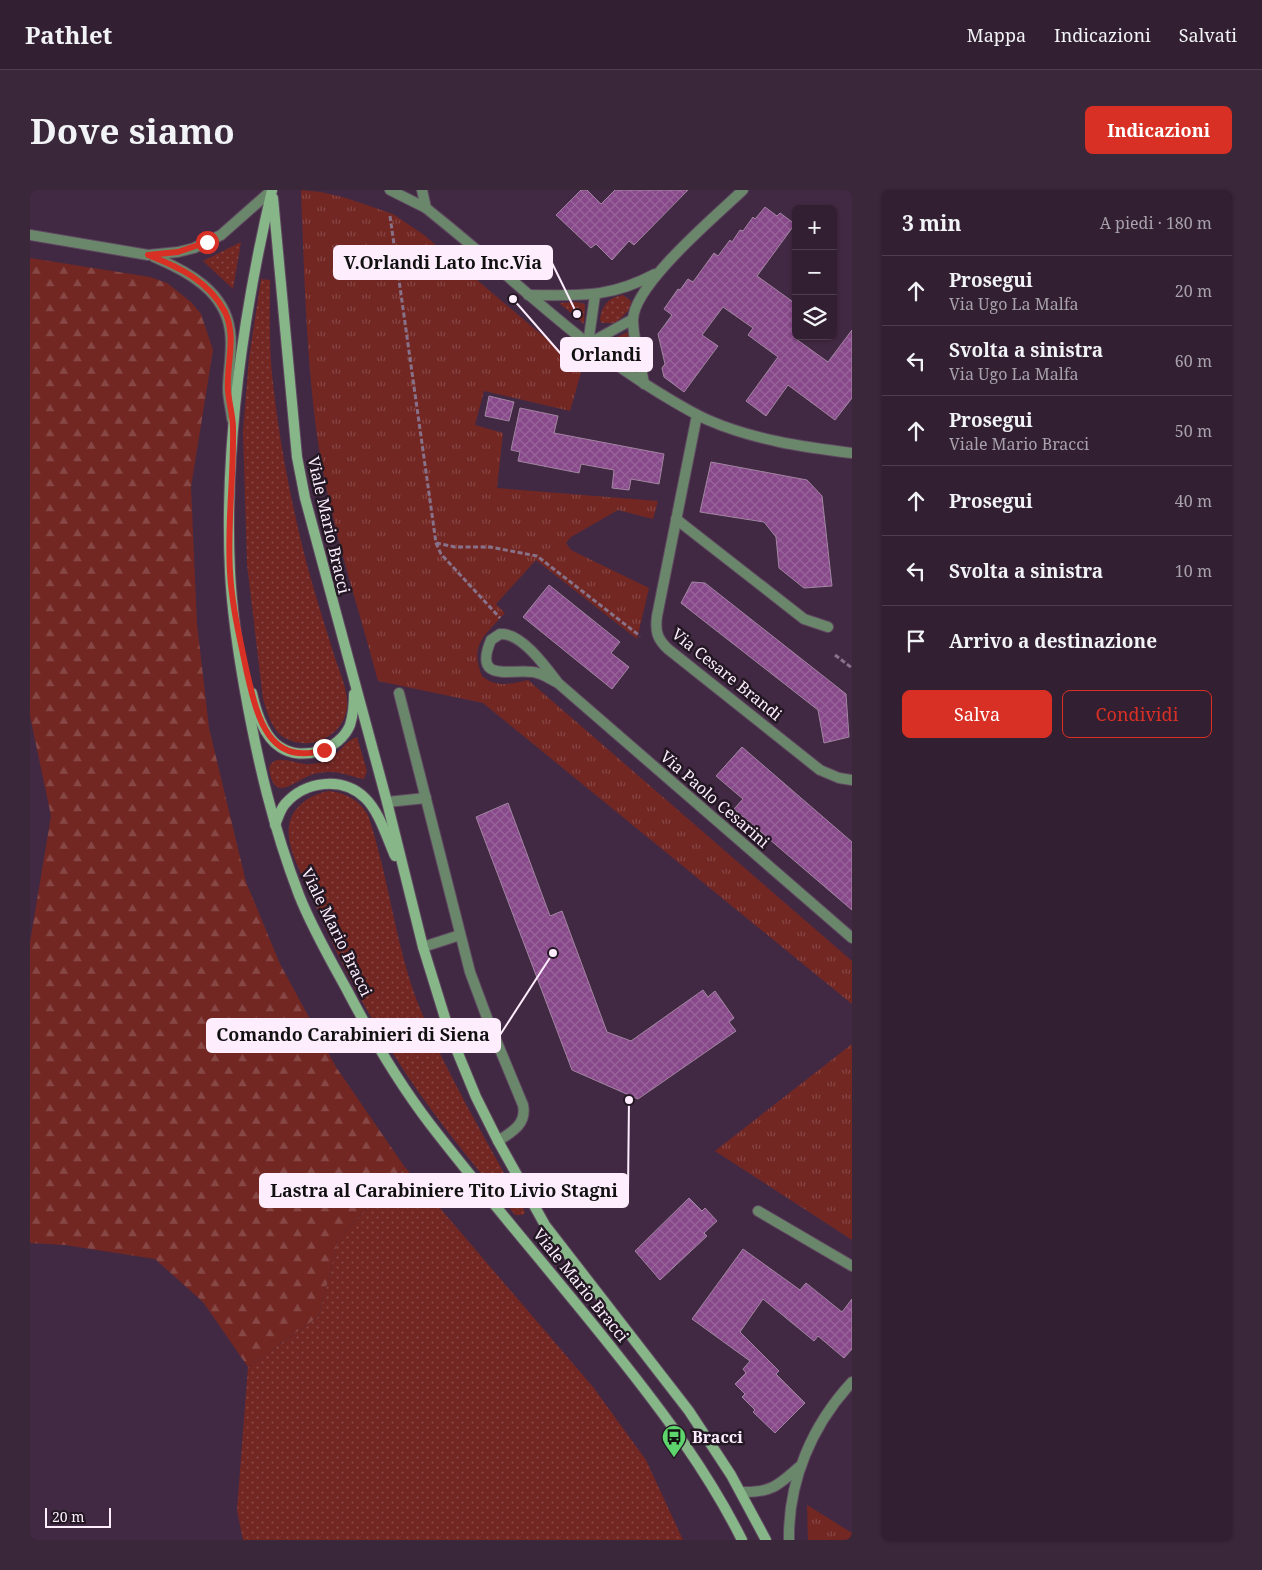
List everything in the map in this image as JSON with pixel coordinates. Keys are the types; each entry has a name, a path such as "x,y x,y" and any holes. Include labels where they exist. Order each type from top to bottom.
{"main road":[{"name":"Viale Mario Bracci","path":"272,190 259,244 246,318 233,427 230,536 233,609 258,765 275,825 308,915 388,1064 428,1121 564,1287 664,1415 703,1471 742,1540"},
{"name":"Viale Mario Bracci","path":"272,190 297,457 315,542 387,802 423,947 450,1034 476,1097 498,1141 551,1233 676,1393 741,1492 766,1540"},
{"path":"233,609 254,704 270,738 280,747 296,754 312,753 324,750 337,740 349,727 354,709 355,686"},
{"path":"275,825 282,808 295,795 318,784 332,783 343,785 356,791 371,806 405,875"}],"street":[{"path":"148,255 178,252 207,242 232,227 272,190"},
{"path":"390,190 426,208 588,344 644,384 697,415 730,429 772,440 852,453"},
{"path":"422,190 426,208"},
{"path":"644,384 633,319 643,294 658,273 743,190"},
{"path":"30,235 148,255 196,277 225,312 230,332 228,390 233,427"},
{"path":"528,295 595,295 631,286 658,273"},
{"path":"588,344 595,295"},
{"path":"588,344 633,319"},
{"name":"Via Cesare Brandi","path":"697,415 656,622 656,633 661,642 820,770 839,778 852,780"},
{"path":"676,519 804,619 828,627"},
{"name":"Via Paolo Cesarini","path":"558,683 534,672 494,672 487,663 491,640 500,634 506,633 513,636 541,660 558,683 852,938"},
{"path":"399,693 470,972 524,1112 520,1124 515,1130 498,1141"},
{"path":"387,802 426,798"},
{"path":"423,947 460,935"},
{"path":"758,1210 852,1266"},
{"path":"789,1540 792,1504 800,1467 823,1420 852,1382"},
{"path":"741,1492 757,1492 772,1489 800,1467"}],"path":[{"path":"390,216 436,542 441,554 500,618"},
{"path":"436,542 455,547 490,547 537,556 633,630"},
{"path":"835,655 852,668"}],"green space":[{"path":"301,190 321,192 346,198 393,214 424,235 582,369 570,411 484,391 475,425 503,433 497,488 658,501 653,519 618,510 571,537 566,543 571,550 649,588 637,639 536,560 496,604 505,613 486,634 478,648 478,665 482,676 498,684 510,684 528,680 852,961 852,1004 483,703 378,681 343,556 321,460 316,428 308,339"},
{"path":"241,242 233,289 203,261"},
{"path":"30,258 150,277 167,283 191,302 201,314 213,350 191,487 197,624 209,728 246,882 280,964 336,1067 404,1166 338,1240 319,1316 248,1367 203,1302 155,1259 65,1245 30,1243 30,942 51,816 30,716"},
{"path":"261,279 270,280 272,374 277,418 289,484 307,563 347,700 345,717 340,726 333,733 315,742 295,742 280,735 273,726 266,710 263,699 247,564 243,431 249,358"},
{"path":"623,295 631,301 630,309 616,323 602,323 600,320 604,306 610,300"},
{"path":"576,302 585,304 584,324 559,303"},
{"path":"628,332 633,361 606,342"},
{"path":"357,737 367,771 364,779 339,773 323,772 311,775 285,788 279,788 271,779 269,768 276,760 306,764 320,762 333,756 347,743"},
{"path":"329,791 341,793 352,798 361,805 368,815 404,959 419,1006 456,1085 525,1212 523,1215 515,1215 422,1097 371,1017 330,938 296,862 289,835 291,819 298,807 309,798"},
{"path":"852,1044 852,1240 715,1151"},
{"path":"404,1166 593,1387 646,1460 683,1540 243,1540 237,1510 248,1367 319,1316 338,1240"},
{"path":"807,1505 852,1533 852,1540 808,1540"}],"building":[{"path":"581,190 587,190 601,204 615,190 688,190 634,245 629,241 612,260 596,244 591,248 556,215"},
{"path":"765,207 777,216 780,213 792,222 792,228 757,276 792,301 792,340 797,340 828,362 852,330 852,398 835,420 788,385 766,416 746,401 778,357 748,335 753,328 723,307 702,335 718,346 684,392 664,377 662,368 665,364 658,334 672,315 664,309 678,289 680,290 688,279 693,282 714,253 718,256 730,240 732,242 740,230 743,231 753,217 755,219"},
{"path":"489,396 514,402 509,421 485,416"},
{"path":"520,408 558,416 554,433 664,454 659,484 631,479 629,490 612,488 614,470 581,464 579,473 518,461 520,452 511,450"},
{"path":"711,462 807,480 822,496 832,586 804,588 779,568 776,537 764,522 700,512"},
{"path":"692,582 705,583 846,694 849,737 824,743 818,710 681,603"},
{"path":"549,585 620,642 611,653 629,667 612,689 523,617"},
{"path":"742,747 852,842 852,910 734,809 743,799 716,776"},
{"path":"508,803 550,916 562,911 607,1032 631,1041 703,990 708,997 715,991 734,1018 729,1022 736,1031 638,1099 572,1070 476,817"},
{"path":"689,1198 702,1211 705,1208 717,1221 704,1233 707,1236 660,1280 635,1251"},
{"path":"743,1249 800,1290 806,1283 842,1312 852,1299 852,1349 844,1358 818,1336 814,1341 763,1299 740,1332 779,1371 776,1374 805,1403 775,1433 753,1412 755,1410 742,1397 745,1394 735,1384 746,1373 743,1369 750,1361 692,1319"}],"place":[{"name":"Orlandi","path":"513,299"},
{"name":"V.Orlandi Lato Inc.Via","path":"577,314"},
{"name":"Comando Carabinieri di Siena","path":"553,953"},
{"name":"Lastra al Carabiniere Tito Livio Stagni","path":"629,1100"},
{"name":"Bracci","path":"674,1458"}],"route":[{"path":"207,242 178,252 148,255 174,265 196,277 219,303 228,320 230,332 228,390 233,427 230,571 233,609 254,704 270,738 280,747 296,754 324,750"}]}
